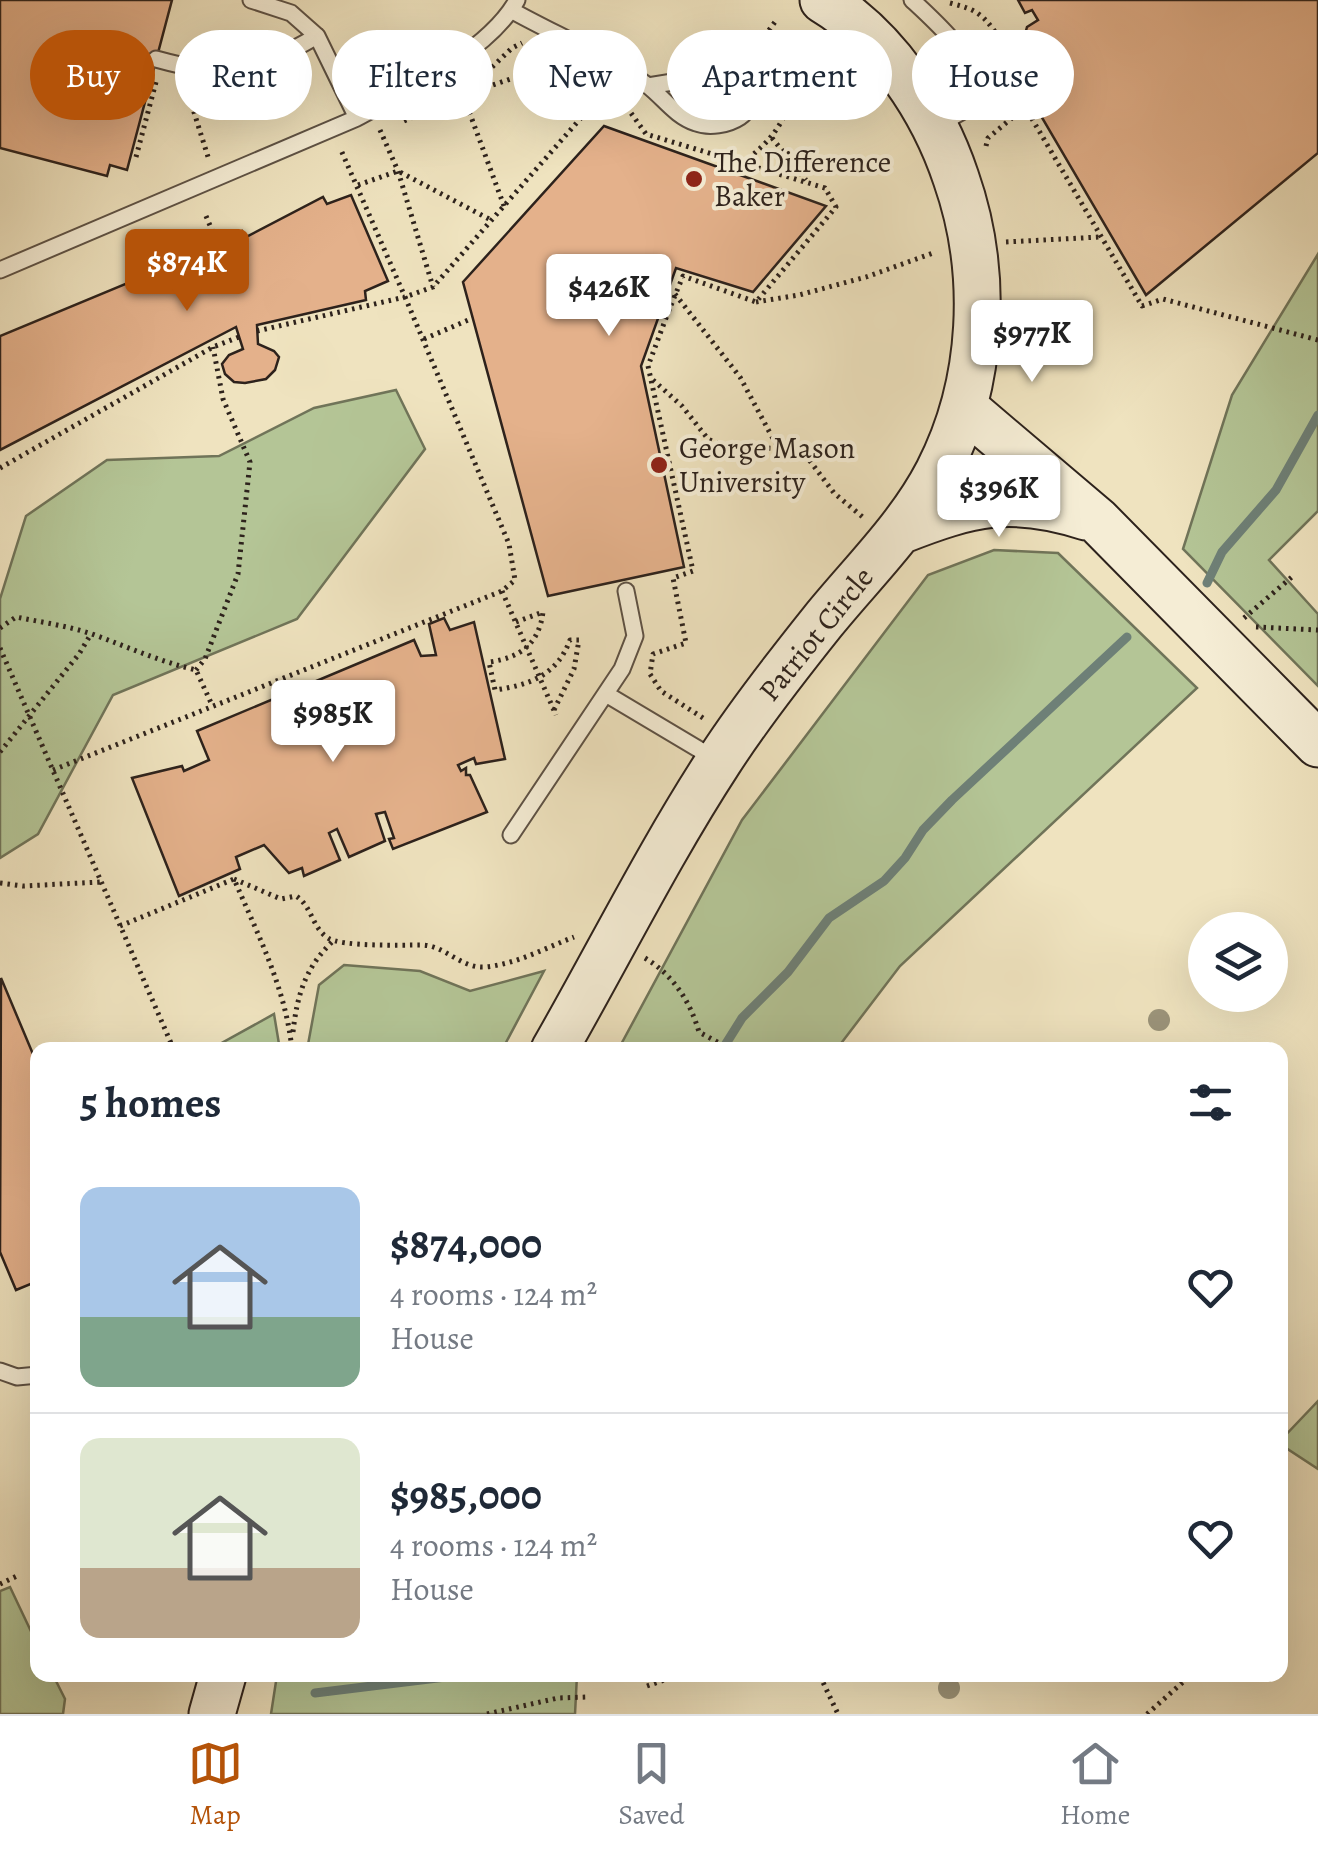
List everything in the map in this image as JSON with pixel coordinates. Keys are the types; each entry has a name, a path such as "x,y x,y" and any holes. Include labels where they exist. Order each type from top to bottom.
{"street":[{"name":"Patriot Circle","path":"558,1042 714,741 823,622 888,529 938,472 965,408 976,340 976,270 962,193 935,127 906,80 837,4"},
{"path":"976,340 1020,455"},
{"path":"965,408 1098,520 1318,744"},
{"path":"888,529 1000,502 1050,506 1098,520"},
{"path":"212,1714 220,1682"}],"lane":[{"path":"251,0 291,12 317,36 332,67"},
{"path":"912,0 963,54 979,80 981,95 972,106 935,127"},
{"path":"490,30 514,5 648,86 685,118 698,124 715,125 740,117 748,108 754,87 747,67 726,52 714,52 694,62 678,81 648,86"},
{"path":"156,60 197,71 238,72 280,57 317,36"},
{"path":"0,270 352,120"},
{"path":"512,834 622,669 636,636 626,591"},
{"path":"606,694 714,741"},
{"path":"0,1371 17,1377 30,1376"}],"path":[{"path":"943,0 978,13 988,30"},
{"path":"493,66 513,48"},
{"path":"136,157 156,82"},
{"path":"196,120 210,163"},
{"path":"404,120 378,131 398,171 433,287"},
{"path":"472,120 504,206"},
{"path":"258,331 433,287 579,120"},
{"path":"636,120 646,134 825,188 836,206 756,302"},
{"path":"984,152 988,138 1009,120"},
{"path":"1032,120 1142,306 1163,299 1318,340"},
{"path":"772,138 808,183"},
{"path":"53,770 502,590 516,580 509,544 341,150"},
{"path":"697,159 700,150"},
{"path":"358,185 398,171 491,220"},
{"path":"206,216 217,242"},
{"path":"997,243 1100,237"},
{"path":"714,741 661,691 650,674 653,654 686,643 673,578 694,571 648,366 666,308 683,276 756,302 866,277 931,254"},
{"path":"675,294 740,377 778,448"},
{"path":"424,339 473,318"},
{"path":"0,468 239,336"},
{"path":"196,670 205,659 238,574 250,462 223,398 213,347"},
{"path":"652,378 682,406 708,439 723,446 778,448 806,457 834,493 888,529"},
{"path":"1293,576 1234,626 1318,630"},
{"path":"502,590 527,648 541,679 556,712 574,670 579,640 570,640 554,669 541,679 495,690 489,662 517,656 527,648 537,636 543,612 516,622"},
{"path":"0,628 16,617 91,634 154,660 196,670"},
{"path":"0,752 91,634"},
{"path":"0,648 169,1042"},
{"path":"196,670 212,705"},
{"path":"120,926 234,879 281,898 296,896 304,900 319,932 332,942 407,947 422,944 464,964 480,967 520,959 586,932"},
{"path":"234,879 274,974 289,1017 291,1042"},
{"path":"0,884 101,882"},
{"path":"293,1042 302,984 332,942"},
{"path":"638,956 649,959 671,979 692,1007 698,1032 717,1042"},
{"path":"0,1584 17,1576"},
{"path":"647,1686 658,1682"},
{"path":"823,1682 838,1714"},
{"path":"1148,1714 1183,1682"},
{"path":"487,1714 558,1698 589,1697"}],"green space":[{"path":"1318,254 1318,511 1269,560 1318,614 1318,686 1183,549 1232,395"},
{"path":"396,390 425,449 297,619 113,695 38,834 0,858 0,599 26,516 107,460 219,456 314,408"},
{"path":"994,550 1058,553 1197,688 900,966 842,1042 622,1042 742,820 928,575"},
{"path":"344,965 420,971 470,991 544,971 506,1042 308,1042 319,985"},
{"path":"274,1014 279,1042 223,1042"},
{"path":"1318,1401 1318,1469 1288,1449 1288,1433"},
{"path":"10,1587 30,1629 30,1682 56,1682 65,1699 63,1714 0,1714 0,1591"},
{"path":"276,1682 577,1682 575,1714 271,1714"}],"building":[{"path":"0,0 172,0 155,64 155,30 30,30 30,120 140,120 127,170 110,165 107,176 0,148"},
{"path":"1018,0 1318,0 1318,153 1146,295 1043,120 1074,120 1074,30 1026,30 1038,20 1032,10 1025,13"},
{"path":"604,126 826,206 753,292 676,268 641,366 684,567 548,596 463,282"},
{"path":"351,195 388,281 365,291 366,300 257,325 258,344 279,357 275,370 266,379 234,382 225,374 222,364 229,355 243,349 236,327 0,450 0,336 200,253 197,245 227,241 242,231 246,237 323,197 327,204"},
{"path":"444,618 450,630 474,622 505,759 476,764 474,758 458,765 461,771 466,768 466,775 470,775 487,812 393,849 389,839 394,838 385,812 376,814 385,841 349,857 337,829 329,833 340,860 304,876 302,868 289,873 264,845 236,857 240,869 179,896 132,778 182,766 184,771 209,760 197,731 414,640 421,656 436,655 429,624"},
{"path":"1,978 30,1047 30,1284 16,1290 0,1252"}],"waterway":[{"path":"1207,583 1222,552 1276,490 1318,415"},
{"path":"727,1042 742,1018 788,972 829,918 884,881 952,800 1127,637"},
{"path":"315,1693 405,1682"}],"place":[{"name":"The Difference Baker","path":"694,179"},
{"name":"George Mason University","path":"659,465"}]}
